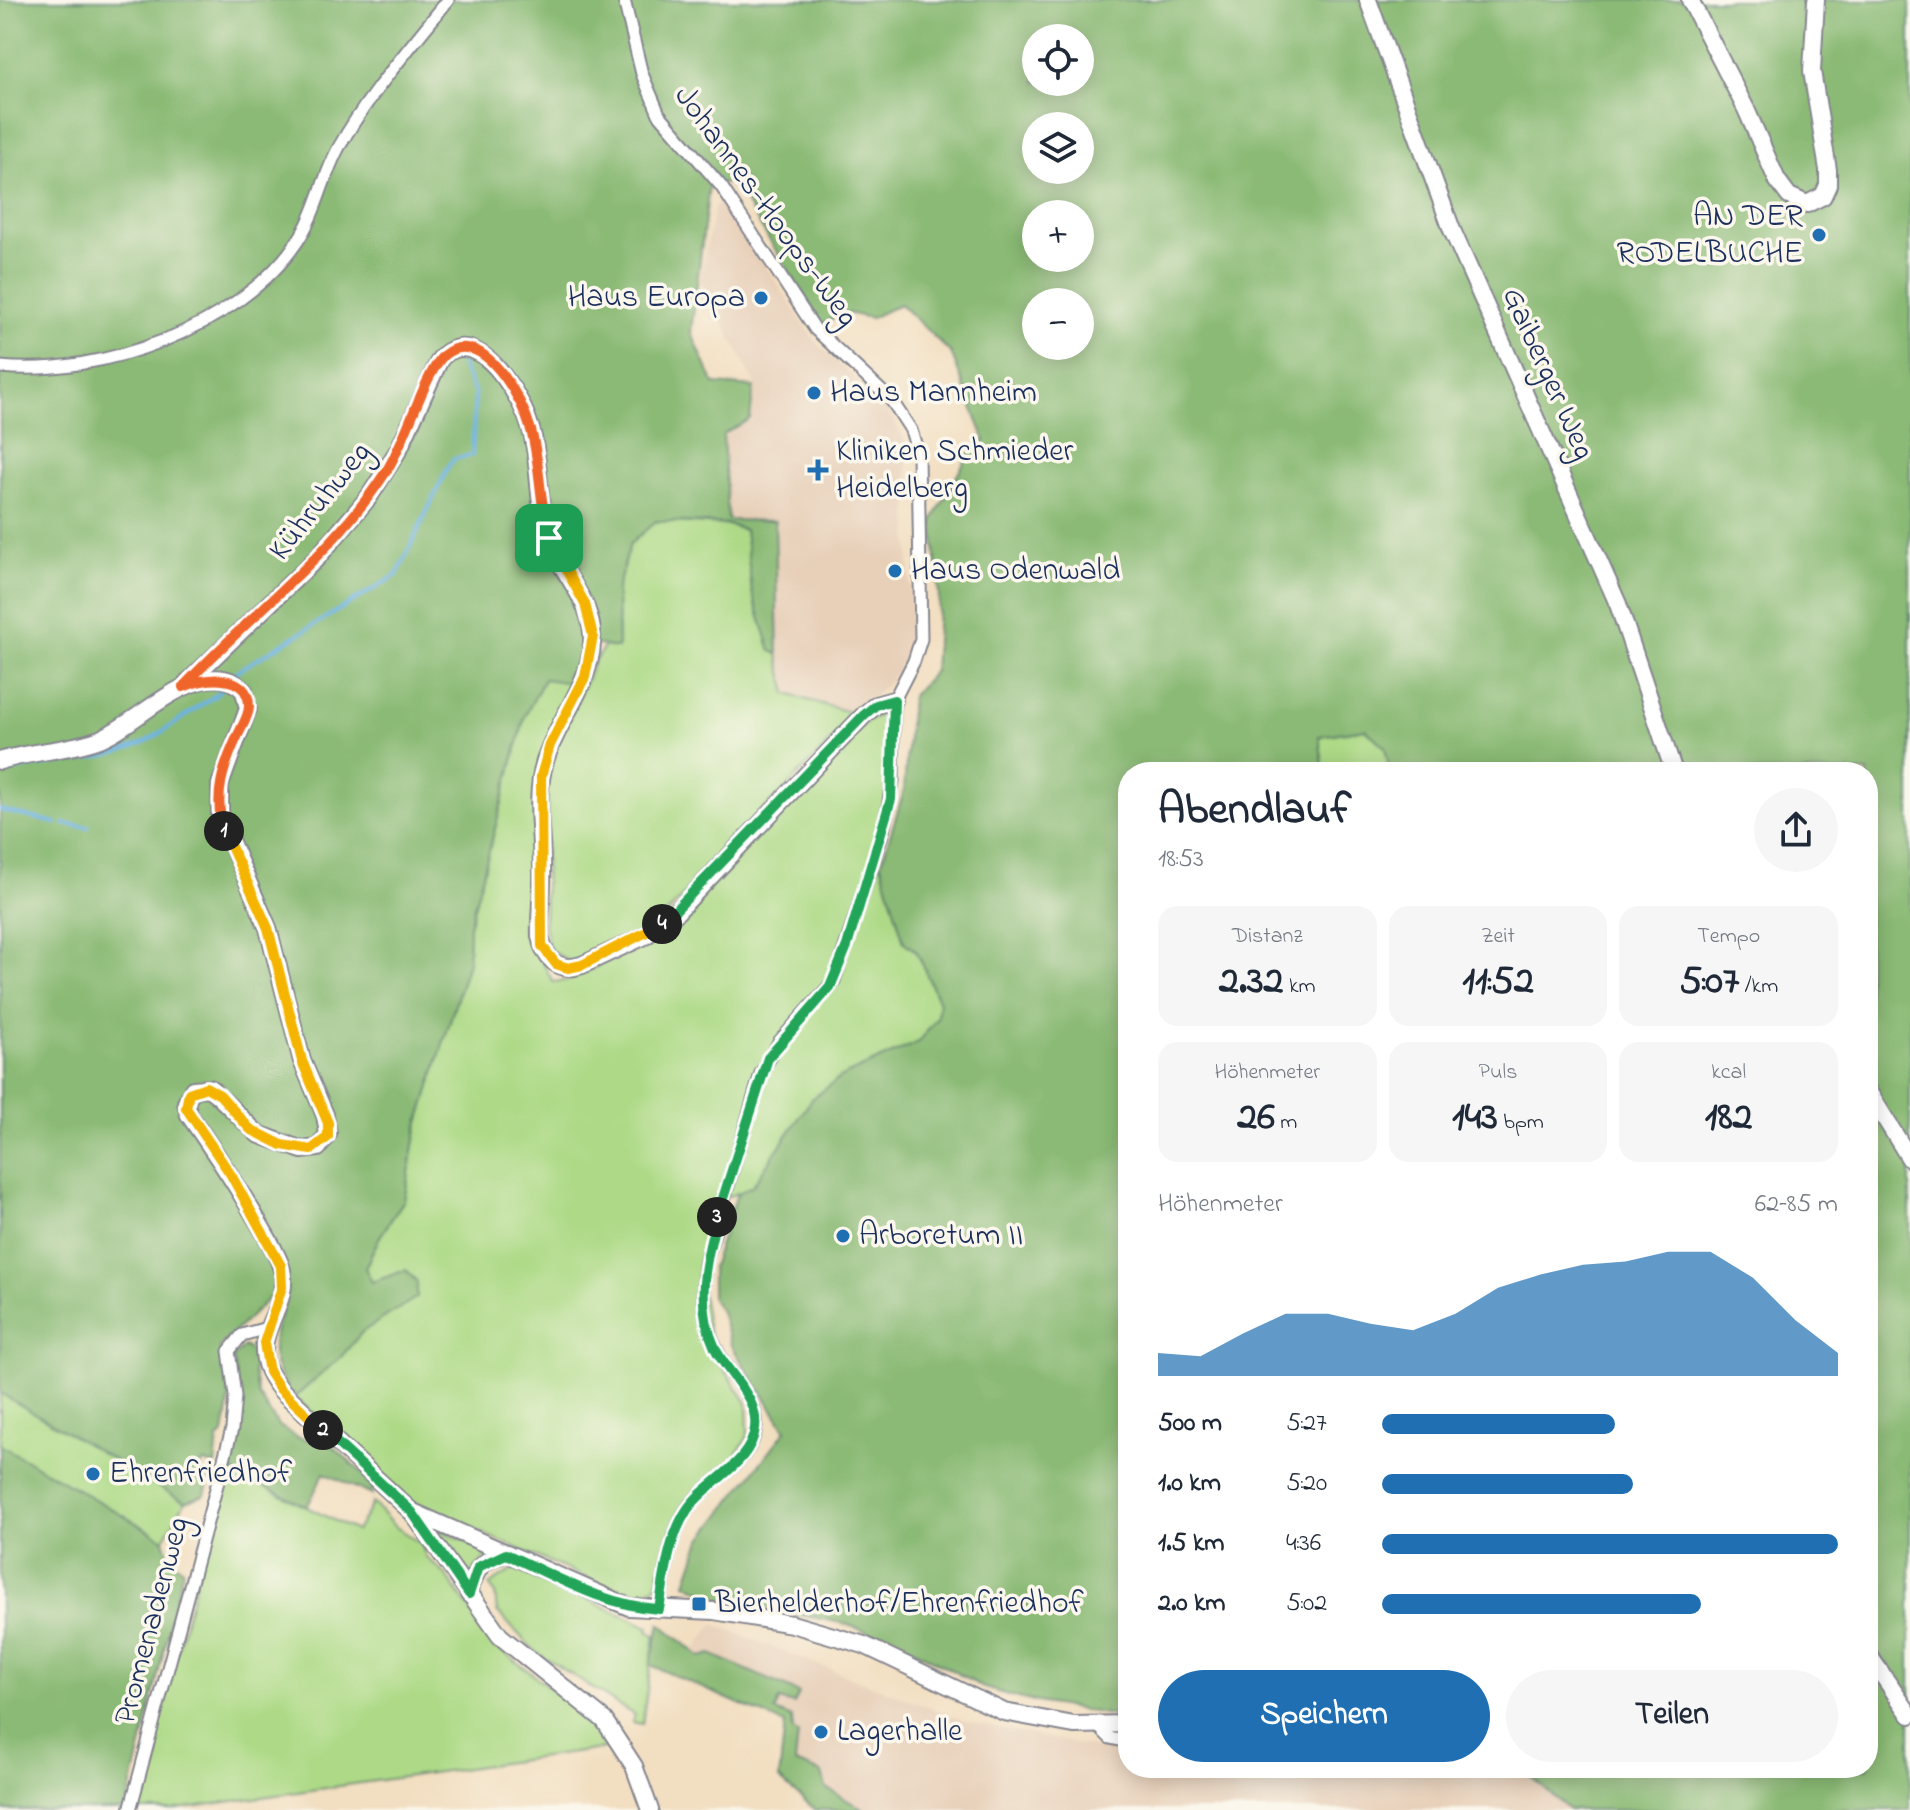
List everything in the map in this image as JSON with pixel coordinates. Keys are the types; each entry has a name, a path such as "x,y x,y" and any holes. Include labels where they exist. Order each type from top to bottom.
{"street":[{"path":"0,367 66,366 158,342 212,317 256,287 279,266 307,225 338,149 353,125 448,0"},
{"name":"Johannes-Hoops-Weg","path":"624,0 642,74 659,114 721,186 815,329 881,388 914,436 921,506 921,639 894,700"},
{"name":"Gaiberger Weg","path":"1368,0 1452,230 1618,604 1671,762"},
{"path":"1690,0 1746,109 1777,180 1789,196 1807,204 1823,196 1829,176 1812,78 1816,0"},
{"name":"Kühruhweg","path":"183,687 344,529 399,449 440,359 447,352 464,348 478,352 495,366 528,416 538,453 549,538 582,598 592,626 591,652 585,677 550,745 540,783 543,868 540,936 545,954 553,962 564,967 578,967 665,922 864,715 876,705 894,700"},
{"path":"0,761 105,737 183,687 200,680 228,680 241,687 247,696 248,712 220,785 220,817 268,928 302,1061 328,1123 328,1134 324,1144 314,1150 302,1150 250,1129 210,1088 195,1088 186,1100 190,1117 231,1175 281,1266 282,1287 267,1328 264,1355 280,1389 412,1512 469,1594 515,1651 609,1725 634,1766 650,1810"},
{"path":"659,1609 672,1544 683,1516 701,1493 744,1454 754,1436 752,1405 720,1356 706,1322 703,1293 706,1261 764,1066 779,1042 830,987 847,946 891,799 894,700"},
{"path":"1878,1107 1910,1159"},
{"name":"Promenadenweg","path":"130,1810 232,1429 235,1396 229,1351 242,1335 267,1328"},
{"path":"412,1512 629,1607 727,1613 824,1632 887,1654 1004,1712 1045,1722 1099,1727 1118,1725"},
{"path":"469,1594 478,1567 506,1554"},
{"path":"1878,1669 1910,1715"},
{"path":"1099,1727 1110,1738 1118,1740"}],"shaded area":[{"name":"Kliniken Schmieder Heidelberg","path":"721,199 815,341 888,410 907,444 911,647 897,673 856,714 787,695 778,654 775,521 728,521 724,437 752,420 756,385 700,279 714,210"},
{"path":"660,1624 696,1650 713,1624 964,1721 1118,1752 1118,1778 1532,1778 1569,1810 851,1810 782,1755 785,1724 650,1665"}],"green space":[{"path":"0,0 1910,0 1910,1810 1569,1810 1532,1778 1878,1778 1878,762 1388,762 1385,747 1365,729 1319,736 1323,762 1118,762 1118,1722 1111,1715 1026,1700 984,1688 906,1645 842,1623 714,1598 686,1583 701,1540 786,1430 731,1345 721,1312 712,1299 712,1267 737,1194 753,1185 812,1099 841,1077 919,1042 937,1018 939,1002 917,952 904,942 881,864 904,791 911,697 934,671 939,596 933,520 970,452 985,440 951,353 900,304 871,318 847,313 822,324 733,182 709,186 691,332 714,384 754,387 750,419 723,435 728,520 775,521 778,654 771,651 752,592 745,530 727,524 656,521 630,544 617,590 618,648 586,643 571,683 544,679 525,716 469,926 468,962 417,1129 404,1200 379,1238 365,1268 372,1282 406,1270 417,1282 417,1297 362,1332 341,1357 295,1397 278,1372 273,1350 286,1298 272,1295 220,1346 230,1397 224,1434 218,1439 215,1465 202,1462 198,1475 209,1479 205,1495 185,1502 0,1393"},
{"path":"655,521 727,525 745,530 752,592 771,650 778,654 787,694 856,714 656,925 589,957 568,961 550,949 544,925 548,766 595,660 605,646 618,648 617,590 630,543"},
{"path":"586,643 587,655 550,729 533,928 536,951 553,982 570,980 641,944 869,720 880,715 886,720 886,796 870,862 881,864 904,942 917,952 939,1003 937,1018 919,1042 841,1077 812,1099 753,1185 745,1191 718,1199 699,1276 711,1349 747,1403 748,1436 734,1458 700,1487 667,1544 657,1584 645,1596 636,1599 416,1505 295,1397 362,1332 383,1317 365,1268 379,1238 404,1200 417,1129 468,962 469,926 525,716 544,679"},
{"path":"1365,729 1385,747 1388,762 1323,762 1319,736"},
{"path":"244,1346 259,1357 253,1371 258,1395 278,1425 297,1437 333,1446 374,1484 372,1495 324,1473 307,1507 226,1468 232,1454 239,1413 233,1357"},
{"name":"Ehrenfriedhof","path":"0,1393 185,1502 164,1539 0,1445"},
{"path":"0,1445 164,1539 169,1558 183,1569 126,1810 0,1810"},
{"path":"226,1468 356,1531 373,1503 393,1525 421,1544 426,1557 445,1574 496,1646 601,1727 615,1747 170,1810 135,1810"},
{"path":"430,1525 490,1552 466,1580"},
{"path":"517,1567 649,1627 648,1631 655,1635 642,1724 632,1722 634,1715 536,1652 497,1612 495,1593 489,1585"},
{"path":"660,1624 701,1657 711,1654 799,1693 794,1704 779,1700 775,1711 792,1718 793,1731 798,1734 795,1763 822,1773 826,1788 864,1810 816,1810 779,1779 785,1724 650,1665"}],"waterway":[{"path":"234,673 397,575 449,465 454,459 472,455 475,394 456,353"},
{"path":"4,771 126,750 162,733 216,695 222,687"},
{"path":"0,810 56,823"},
{"path":"64,824 89,827"}],"place":[{"name":"AN DER RODELBUCHE","path":"1819,235"},
{"name":"Haus Europa","path":"761,298"},
{"name":"Haus Mannheim","path":"814,393"},
{"name":"Kliniken Schmieder Heidelberg","path":"818,470"},
{"name":"Haus Odenwald","path":"895,571"},
{"name":"Arboretum II","path":"843,1236"},
{"name":"Ehrenfriedhof","path":"93,1474"},
{"name":"Bierhelderhof/Ehrenfriedhof","path":"699,1604"},
{"name":"Lagerhalle","path":"821,1732"}],"route":[{"path":"470,348 485,356 500,371 522,403 532,426 538,453 549,538 562,567 585,604 593,636 585,677 550,745 538,795 543,868 540,936 545,954 556,964 568,968 582,965 634,941 665,922 864,715 876,705 894,700 891,799 847,946 830,987 779,1042 764,1066 706,1261 703,1293 706,1322 715,1347 752,1405 756,1421 754,1436 744,1454 693,1501 683,1516 672,1544 659,1609 629,1607 609,1600 506,1554 493,1557 478,1567 469,1594 412,1512 273,1380 266,1364 264,1343 282,1287 281,1266 231,1175 186,1108 189,1093 195,1088 206,1087 220,1095 250,1129 282,1145 311,1150 324,1144 328,1137 328,1123 302,1061 268,928 220,817 220,785 248,712 247,696 241,687 228,680 200,680 183,687 344,529 390,465 440,359 447,352 470,348"}]}
